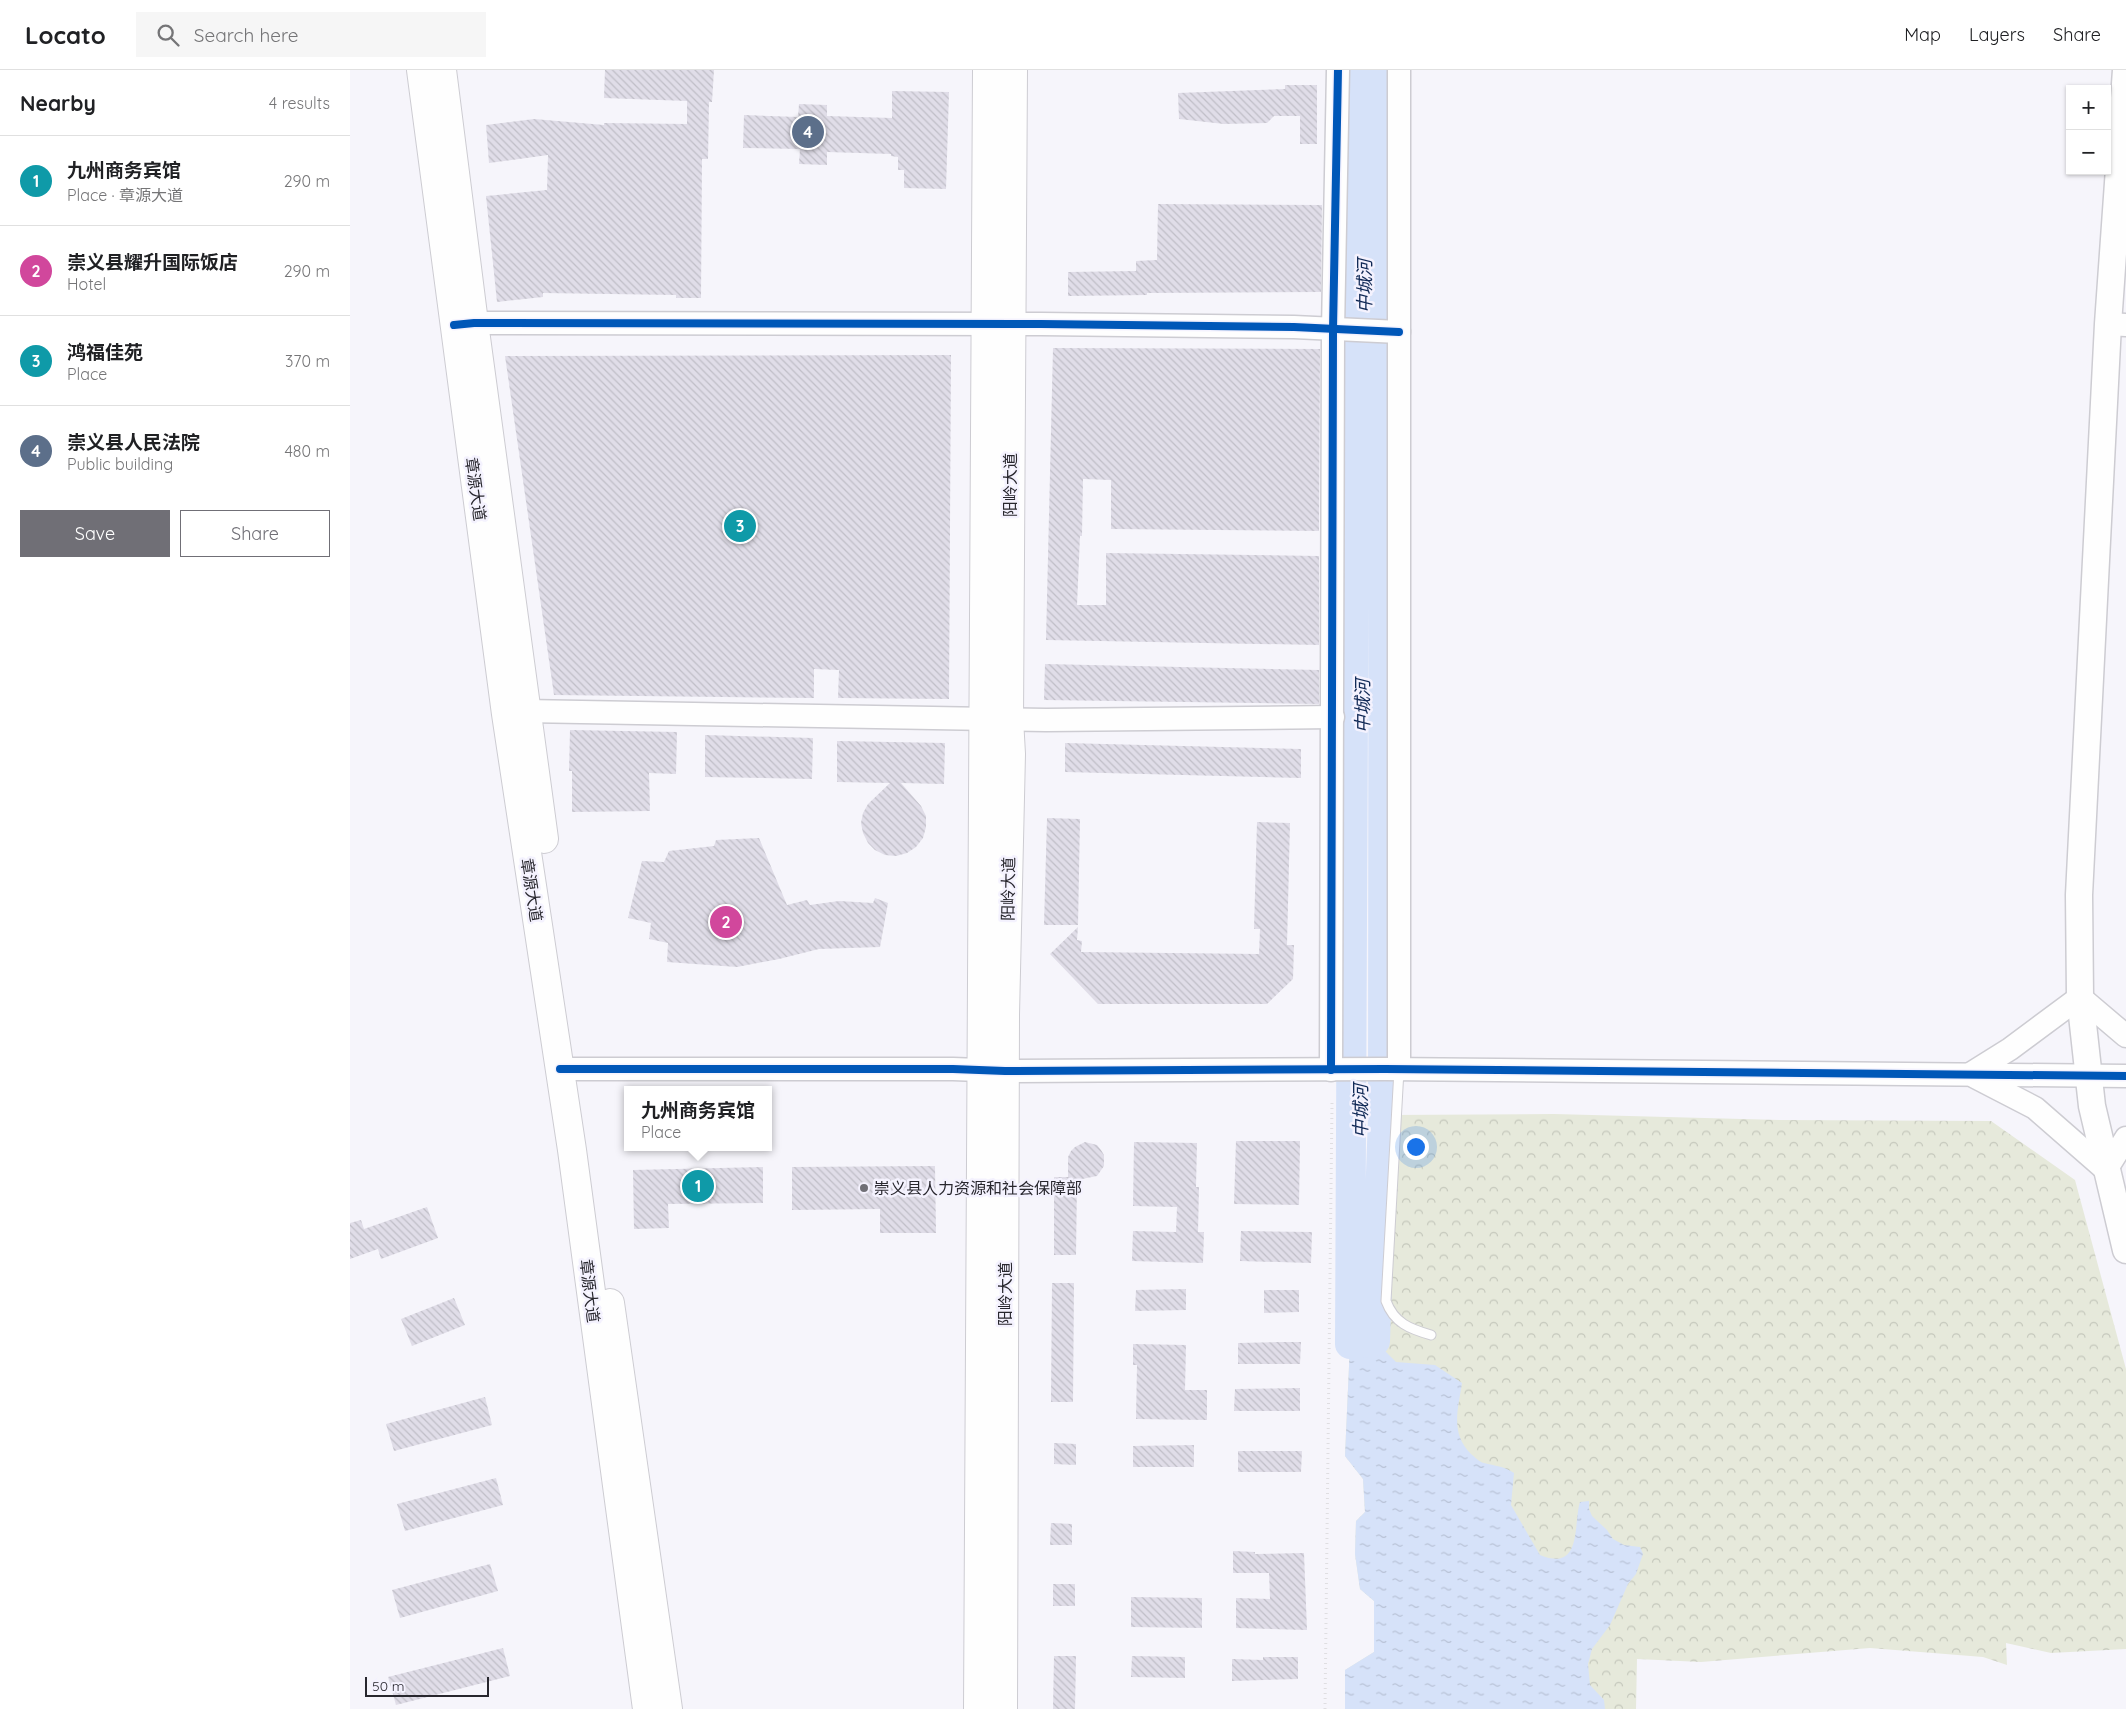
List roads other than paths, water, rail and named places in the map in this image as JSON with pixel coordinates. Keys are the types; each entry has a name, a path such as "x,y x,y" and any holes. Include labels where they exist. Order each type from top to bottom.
{"main road":[{"name":"章源大道","path":"421,70 464,324 516,712 569,1068 647,1709"},
{"name":"章源大道","path":"442,70 464,324"},
{"name":"阳岭大道","path":"978,1709 993,1071 1010,754 998,323 987,70"},
{"name":"阳岭大道","path":"1003,1709 993,1071 982,719 998,323 1013,70"},
{"path":"2126,70 2117,325 2079,895 2080,997 2092,1106 2126,1250"},
{"name":"章源大道","path":"569,1068 603,1258 668,1709"}],"street":[{"path":"1338,70 1342,331 1333,717 1338,1070"},
{"path":"1392,1069 1393,332 1399,70"},
{"path":"464,324 998,323 1294,327 1342,331 1393,332"},
{"path":"516,712 982,719 1333,717"},
{"path":"1970,1074 2010,1049 2080,997 2126,1036"},
{"path":"569,1068 993,1071 1392,1069 2126,1076"},
{"path":"1970,1074 2036,1108 2106,1170 2126,1138"}],"lane":[{"path":"1392,1069 1386,1301 1390,1314 1413,1330 1431,1335"}],"water":[{"path":"1375,1341 1396,1362 1435,1365 1462,1383 1457,1421 1460,1438 1464,1446 1479,1461 1514,1473 1511,1505 1540,1555 1554,1559 1563,1557 1570,1552 1576,1533 1580,1502 1589,1501 1589,1509 1592,1516 1607,1530 1613,1539 1624,1545 1640,1547 1643,1554 1636,1574 1628,1584 1610,1625 1592,1649 1588,1664 1590,1685 1604,1700 1605,1709 1345,1709 1345,1670 1374,1652 1374,1601 1360,1589 1355,1554 1356,1521 1365,1512 1363,1479 1345,1456 1350,1344"}],"waterway":[{"name":"中城河","path":"1356,70 1350,1344 1375,1341 1383,1117 1384,70"}],"place":[{"name":"崇义县人民法院","path":"808,132"},
{"name":"鸿福佳苑","path":"740,526"},
{"name":"崇义县耀升国际饭店","path":"726,922"},
{"name":"九州商务宾馆","path":"698,1186"},
{"name":"崇义县人力资源和社会保障部","path":"864,1188"}]}
